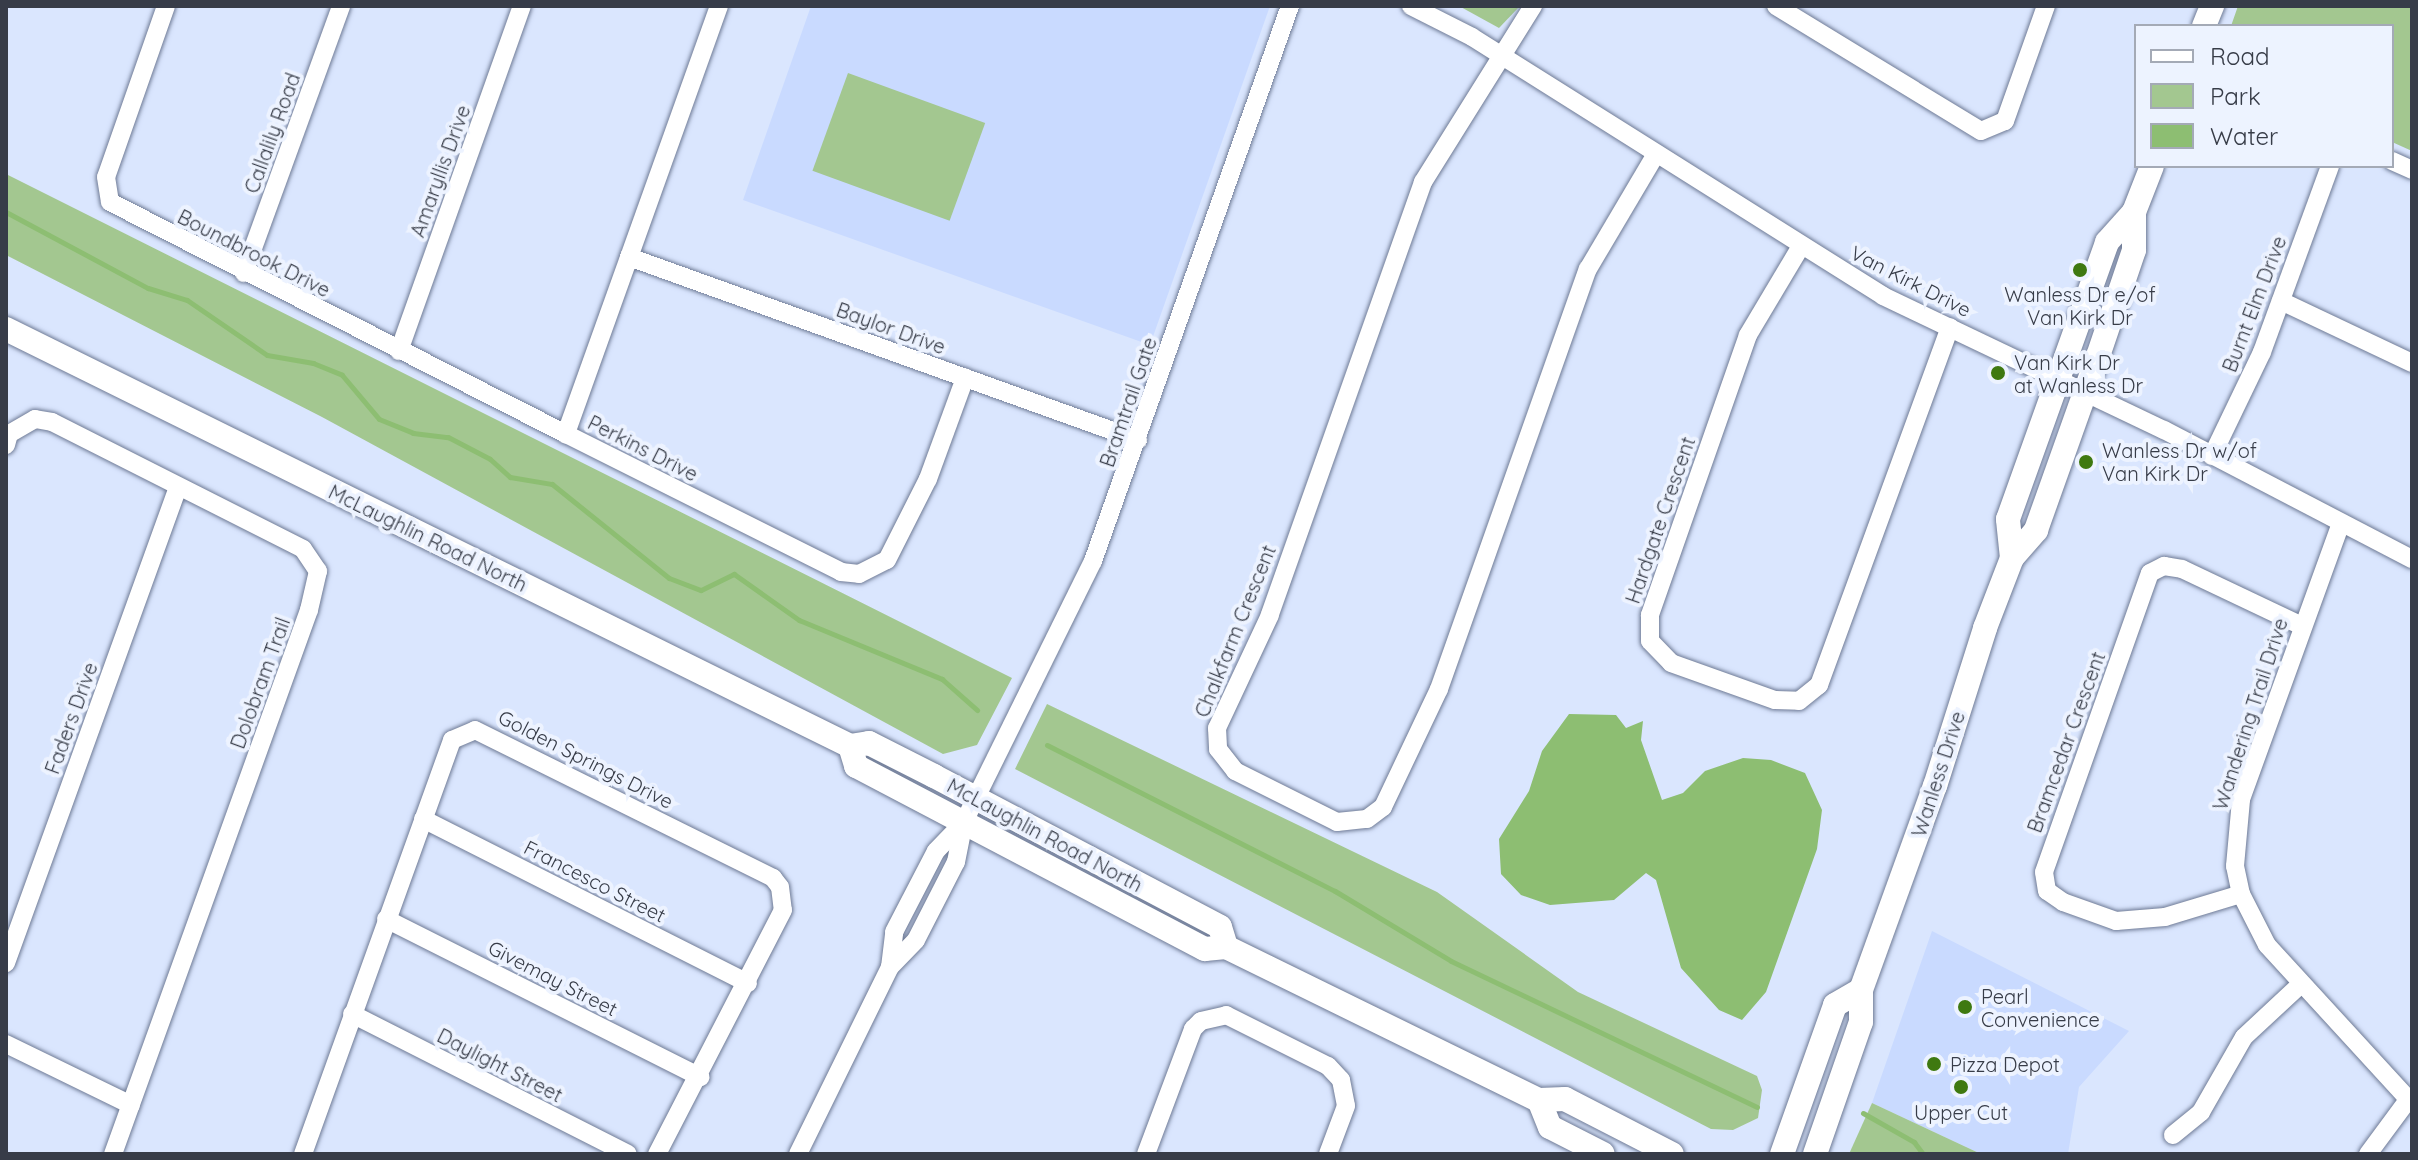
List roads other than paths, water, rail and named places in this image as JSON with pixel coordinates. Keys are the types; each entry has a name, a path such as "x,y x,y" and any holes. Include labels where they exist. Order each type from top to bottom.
{"main road":[{"name":"Wanless Drive","path":"2012,558 2008,519 2058,378 2107,242 2134,212 2151,168"},
{"name":"Wanless Drive","path":"1815,1154 1861,1022 1861,990 2012,558 2036,530 2134,250 2134,212"},
{"name":"McLaughlin Road North","path":"6,329 850,746 869,743 1220,927 1226,947"},
{"name":"McLaughlin Road North","path":"850,746 856,766 1205,949 1226,947 1539,1100 1565,1099 1672,1154"},
{"path":"1782,1154 1835,1005 1861,990"},
{"path":"1539,1100 1550,1127 1603,1154"}],"street":[{"name":"Boundbrook Drive","path":"166,6 110,161 105,193 118,209 566,434"},
{"name":"Callalily Road","path":"244,273 341,6"},
{"name":"Amaryllis Drive","path":"399,351 522,6"},
{"name":"Perkins Drive","path":"719,6 566,434 841,572 859,574 887,560 928,479 965,378"},
{"name":"Bramtrail Gate","path":"798,1154 890,967 894,932 936,851 964,822 1093,561 1290,6"},
{"name":"Van Kirk Drive","path":"1411,6 1501,56 1883,296 2086,391 2412,559"},
{"name":"Chalkfarm Crescent","path":"1533,6 1423,182 1270,615 1217,728 1218,749 1235,771 1337,822 1367,819 1383,807 1439,689 1592,260 1656,154"},
{"path":"1776,6 1981,131 2005,121 2046,6"},
{"name":"Burnt Elm Drive","path":"2212,456 2281,301 2329,168"},
{"name":"Hardgate Crescent","path":"1801,246 1748,335 1650,615 1650,641 1671,663 1775,700 1799,701 1819,685 1950,327"},
{"name":"Baylor Drive","path":"629,257 1138,440"},
{"path":"2281,301 2412,363"},
{"name":"Dolobram Trail","path":"6,445 9,434 35,419 52,422 303,549 315,562 318,578 113,1154"},
{"name":"Faders Drive","path":"6,963 178,487"},
{"name":"Wandering Trail Drive","path":"2341,523 2241,800 2235,845 2241,894 2267,945 2410,1102"},
{"name":"Bramcedar Crescent","path":"2241,894 2165,917 2116,921 2063,902 2047,891 2044,872 2150,573 2164,566 2182,569 2302,626"},
{"name":"Golden Springs Drive","path":"303,1154 452,740 464,732 483,731 773,878 780,887 783,910 700,1077 657,1154"},
{"name":"Francesco Street","path":"423,819 748,983"},
{"name":"Givemay Street","path":"386,919 700,1077"},
{"path":"2173,1135 2201,1112 2238,1043 2301,984"},
{"name":"Daylight Street","path":"352,1014 628,1154"},
{"path":"1146,1154 1193,1029 1226,1015 1328,1066 1341,1080 1346,1106 1328,1154"},
{"path":"6,1044 131,1105"},
{"path":"2368,1154 2410,1102"}],"water":[{"path":"1569,714 1616,715 1626,728 1643,721 1641,740 1662,800 1683,793 1705,771 1743,758 1771,760 1805,773 1822,810 1817,849 1766,992 1742,1020 1719,1010 1681,968 1656,880 1646,873 1614,900 1550,905 1521,895 1501,874 1499,839 1529,791 1542,751"}],"waterway":[{"path":"6,212 148,288 187,300 267,355 313,363 342,375 379,419 413,433 448,437 490,459 510,477 552,484 669,578 701,590 734,574 799,620 942,679 977,710"},
{"path":"1047,745 1335,891 1451,961 1757,1107"},
{"path":"1863,1113 1914,1142 1923,1154"}],"place":[{"name":"Wanless Dr e/of Van Kirk Dr","path":"2080,270"},
{"name":"Van Kirk Dr at Wanless Dr","path":"1998,373"},
{"name":"Wanless Dr w/of Van Kirk Dr","path":"2086,462"},
{"name":"Pearl Convenience","path":"1965,1007"},
{"name":"Pizza Depot","path":"1934,1064"},
{"name":"Upper Cut","path":"1961,1087"}]}
